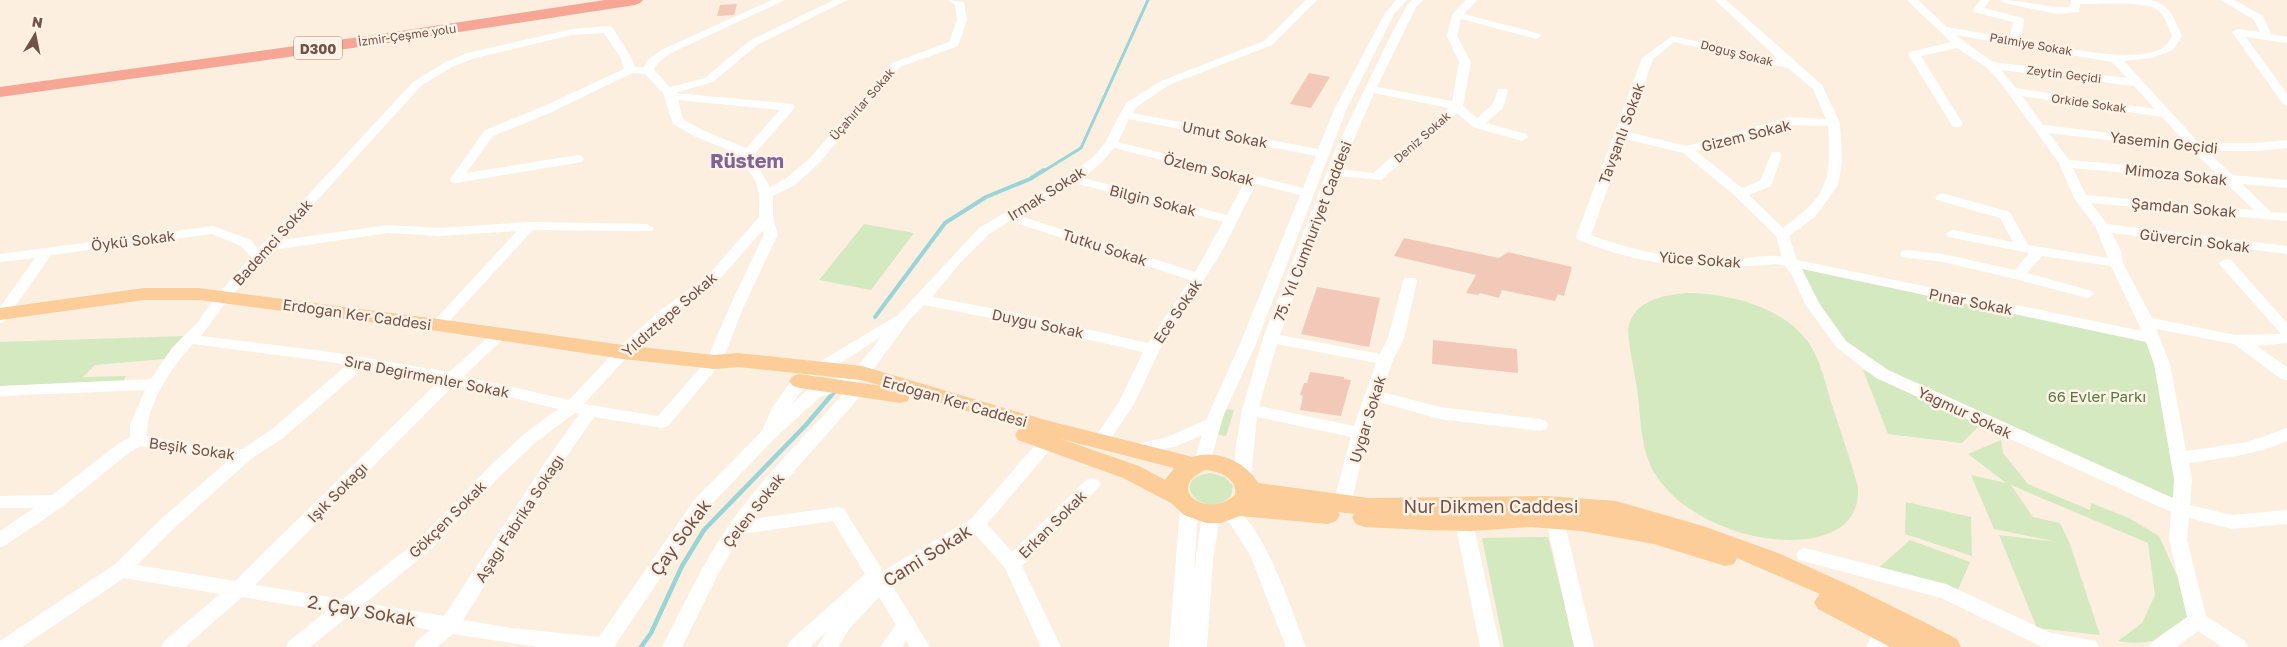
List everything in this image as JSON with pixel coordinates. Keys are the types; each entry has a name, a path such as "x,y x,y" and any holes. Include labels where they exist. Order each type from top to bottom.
{"highway":[{"name":"İzmir-Çeşme yolu","path":"0,86 600,0"},
{"name":"İzmir-Çeşme yolu","path":"0,92 374,40 635,0"}],"main road":[{"name":"Erdoğan Ker Caddesi","path":"2,315 144,294 199,294 222,298 260,300 623,352 714,362 734,372 808,375 851,383 1101,440 1135,450 1198,464 1225,464 1233,500 1183,502 1131,472 1048,442 904,397 851,383"},
{"path":"1183,502 1175,487 1177,478 1183,471 1198,464"},
{"name":"Nur Dikmen Caddesi","path":"1233,500 1385,506 1526,503 1604,508 1699,533 1753,554 1900,622 1948,647"},
{"name":"Nur Dikmen Caddesi","path":"1233,500 1378,520 1464,522 1531,518 1620,526 1681,541 1746,565 1880,639 1911,647"}],"street":[{"path":"648,71 652,62 665,52 780,0"},
{"path":"670,94 709,80 753,43 842,0"},
{"name":"Üçahırlar Sokak","path":"766,194 790,182 815,160 896,65 954,44 962,20 960,4 953,0"},
{"name":"Irmak Sokak","path":"906,315 923,300 956,259 984,231 1073,179 1098,159 1111,144 1130,106 1165,83 1268,43 1312,0"},
{"name":"75. Yıl Cumhuriyet Caddesi","path":"1198,464 1213,424 1248,344 1341,108 1390,13 1402,0"},
{"name":"75. Yıl Cumhuriyet Caddesi","path":"1197,647 1204,560 1233,500 1250,410 1271,338 1342,148 1412,5 1418,0"},
{"path":"1456,15 1472,0"},
{"path":"1620,134 1687,150 1739,192 1782,235 1810,214 1832,185 1836,161 1834,123 1818,87 1792,66 1723,0"},
{"path":"1912,0 1959,44 1990,65 2065,163 2081,198 2103,228 2114,251 2116,263 2146,322 2162,364 2183,479 2178,540 2197,620 2238,647"},
{"path":"1985,0 1978,10 2020,20 2015,41"},
{"name":"Palmiye Sokak","path":"1946,30 2116,59 2152,55 2169,48 2176,36 2166,14 2156,4 2075,0 2075,10 2057,11 2005,0"},
{"path":"2226,0 2259,18 2267,37"},
{"path":"1456,15 1536,36"},
{"name":"Deniz Sokak","path":"1333,172 1376,177 1457,107 1465,62 1452,36 1456,15"},
{"name":"Bademci Sokak","path":"139,440 138,425 156,384 177,352 263,252 391,114 403,97 417,84 448,65 471,55 572,32 608,28 610,35 627,56 630,70"},
{"path":"2287,40 2237,32 2287,102"},
{"name":"Doğuş Sokak","path":"1677,39 1792,66"},
{"name":"Tavşanlı Sokak","path":"1583,237 1648,58 1677,39"},
{"path":"1957,124 1914,54 1959,44"},
{"path":"2116,59 2197,148 2267,214"},
{"name":"Zeytin Geçidi","path":"1990,65 2138,83"},
{"path":"578,159 456,178 480,142 489,133 546,110 630,70 648,71 670,94 677,121 698,133 741,150 761,180 766,194 766,218 771,234 736,308 714,362"},
{"path":"1370,89 1444,102 1457,107 1477,124 1522,137"},
{"name":"Orkide Sokak","path":"2011,91 2167,114"},
{"path":"1477,124 1499,105 1502,92"},
{"path":"670,94 790,107 745,157"},
{"name":"Umut Sokak","path":"1127,115 1323,154"},
{"name":"Gizem Sokak","path":"1687,150 1790,121 1834,123"},
{"name":"Yasemin Geçidi","path":"2040,128 2197,148 2254,148 2287,144"},
{"name":"Özlem Sokak","path":"1111,144 1307,193"},
{"path":"1739,192 1750,191 1766,183 1776,155"},
{"name":"Mimoza Sokak","path":"2065,163 2287,184"},
{"name":"Bilgin Sokak","path":"1073,179 1232,220"},
{"name":"Ece Sokak","path":"1101,440 1126,404 1152,348 1199,278 1252,180"},
{"path":"1942,197 2005,215 2022,246"},
{"name":"Şamdan Sokak","path":"2081,198 2287,217"},
{"name":"Tutku Sokak","path":"1010,217 1199,278"},
{"name":"Yıldıztepe Sokak","path":"572,407 623,352 666,314 714,277 766,218"},
{"path":"263,252 388,229 439,232 529,226 647,228"},
{"path":"438,324 529,226"},
{"name":"Güvercin Sokak","path":"2103,228 2287,250"},
{"name":"Öykü Sokak","path":"0,258 213,230 263,252"},
{"path":"1953,234 2022,246 2039,251 2116,263"},
{"name":"Yağmur Sokak","path":"1782,235 1791,264 1800,276 1812,304 1841,344 1882,374 2181,509 2232,522 2287,518"},
{"name":"Yüce Sokak","path":"1583,237 1609,248 1676,260 1730,264 1777,260 1791,264"},
{"path":"2,315 48,251"},
{"path":"2018,275 2039,251"},
{"path":"1907,254 1943,258 2018,275 2087,294"},
{"path":"2226,263 2287,332"},
{"name":"Pınar Sokak","path":"1791,264 2152,338"},
{"path":"1386,360 1396,338 1410,281"},
{"name":"Duygu Sokak","path":"923,300 1017,318 1152,348"},
{"path":"768,435 780,408 808,375 906,315"},
{"name":"Çelen Sokak","path":"672,647 720,551 736,528 906,315"},
{"path":"2146,322 2237,339 2278,340 2287,338"},
{"name":"Işık Sokağı","path":"171,647 239,589 452,378 499,335"},
{"name":"Uygar Sokak","path":"1271,338 1386,360 1360,433 1342,504"},
{"name":"Sıra Değirmenler Sokak","path":"190,339 331,357 452,378 590,411 662,422 714,362"},
{"path":"2237,339 2287,375"},
{"path":"7,647 121,570 167,524 244,455 277,434 359,363"},
{"name":"Çay Sokak","path":"603,647 700,505 768,435 814,393 851,383"},
{"path":"4,395 156,384"},
{"path":"1373,395 1440,413 1540,424"},
{"name":"Gökçen Sokak","path":"296,647 423,546 494,472 530,438 572,407"},
{"path":"1250,410 1360,433"},
{"name":"Aşağı Fabrika Sokağı","path":"424,647 449,625 552,465 590,411"},
{"path":"1135,450 1171,442 1213,424"},
{"path":"2180,458 2223,452 2271,442 2287,434"},
{"path":"0,540 56,501 124,448 139,440"},
{"name":"Beşik Sokak","path":"139,440 196,451 244,455"},
{"name":"Cami Sokak","path":"828,647 843,622 878,578 978,524 1048,442"},
{"name":"Erkan Sokak","path":"1012,564 1092,484"},
{"path":"1233,500 1240,522 1259,555 1296,647"},
{"path":"0,502 56,501"},
{"path":"1179,647 1183,502"},
{"path":"736,528 838,514 920,647"},
{"path":"1556,520 1584,647"},
{"path":"1464,522 1490,647"},
{"path":"978,524 1012,564 1051,647"},
{"path":"1805,555 1946,592 2048,641 2089,647"},
{"name":"2. Çay Sokak","path":"121,570 347,606 449,625 504,641 603,647"},
{"path":"797,647 878,578"},
{"path":"2158,647 2172,640 2197,620"},
{"path":"890,647 907,626"}],"green space":[{"path":"864,224 914,233 871,290 819,280"},
{"name":"66 Evler Parkı","path":"1791,264 2152,338 2181,509 1947,404 1841,344"},
{"path":"1686,293 1721,296 1757,306 1790,323 1803,335 1813,350 1822,372 1858,487 1855,508 1845,523 1830,533 1810,538 1789,540 1767,538 1730,529 1699,515 1680,502 1664,486 1651,467 1644,446 1628,329 1631,319 1636,312 1650,301"},
{"path":"183,336 164,359 95,365 83,377 126,376 123,382 0,387 0,342"},
{"path":"1863,370 1976,421 1978,427 1962,443 1888,434"},
{"path":"1227,409 1234,410 1226,436 1214,434"},
{"path":"2001,440 2003,453 2028,484 2090,510 2091,503 2129,518 2159,536 2197,620 2159,639 2139,643 2118,641 2142,623 2155,595 2148,543 2011,485 2033,517 2060,523 2070,544 2100,635 2037,628 1999,535 2058,542 1994,529 1971,475 2006,483 1968,454"},
{"path":"1211,473 1225,477 1233,486 1231,496 1221,503 1210,504 1201,502 1190,490 1191,482 1198,477"},
{"path":"1906,502 1971,517 1972,556 1905,534"},
{"path":"1548,537 1575,647 1504,647 1482,538"},
{"path":"1910,540 1970,562 1957,592 1876,570"}],"building":[{"path":"737,4 734,15 717,16 720,5"},
{"path":"1309,73 1330,77 1311,108 1290,104"},
{"path":"1404,238 1499,258 1508,252 1572,267 1564,296 1558,294 1555,301 1502,290 1499,298 1480,293 1478,295 1466,293 1476,275 1394,256"},
{"path":"1317,287 1380,298 1369,347 1301,334"},
{"path":"1433,340 1517,349 1518,373 1432,364"},
{"path":"1310,372 1344,377 1344,379 1351,380 1341,416 1300,410 1303,396 1300,395 1304,383 1307,383"}],"waterway":[{"path":"1042,172 1081,148 1148,0"},
{"path":"875,317 945,223 986,197 1030,179 1044,170"},
{"path":"641,647 651,633 682,566 704,530 805,426 835,391"}],"district":[{"name":"Rüstem","path":"747,160"}]}
